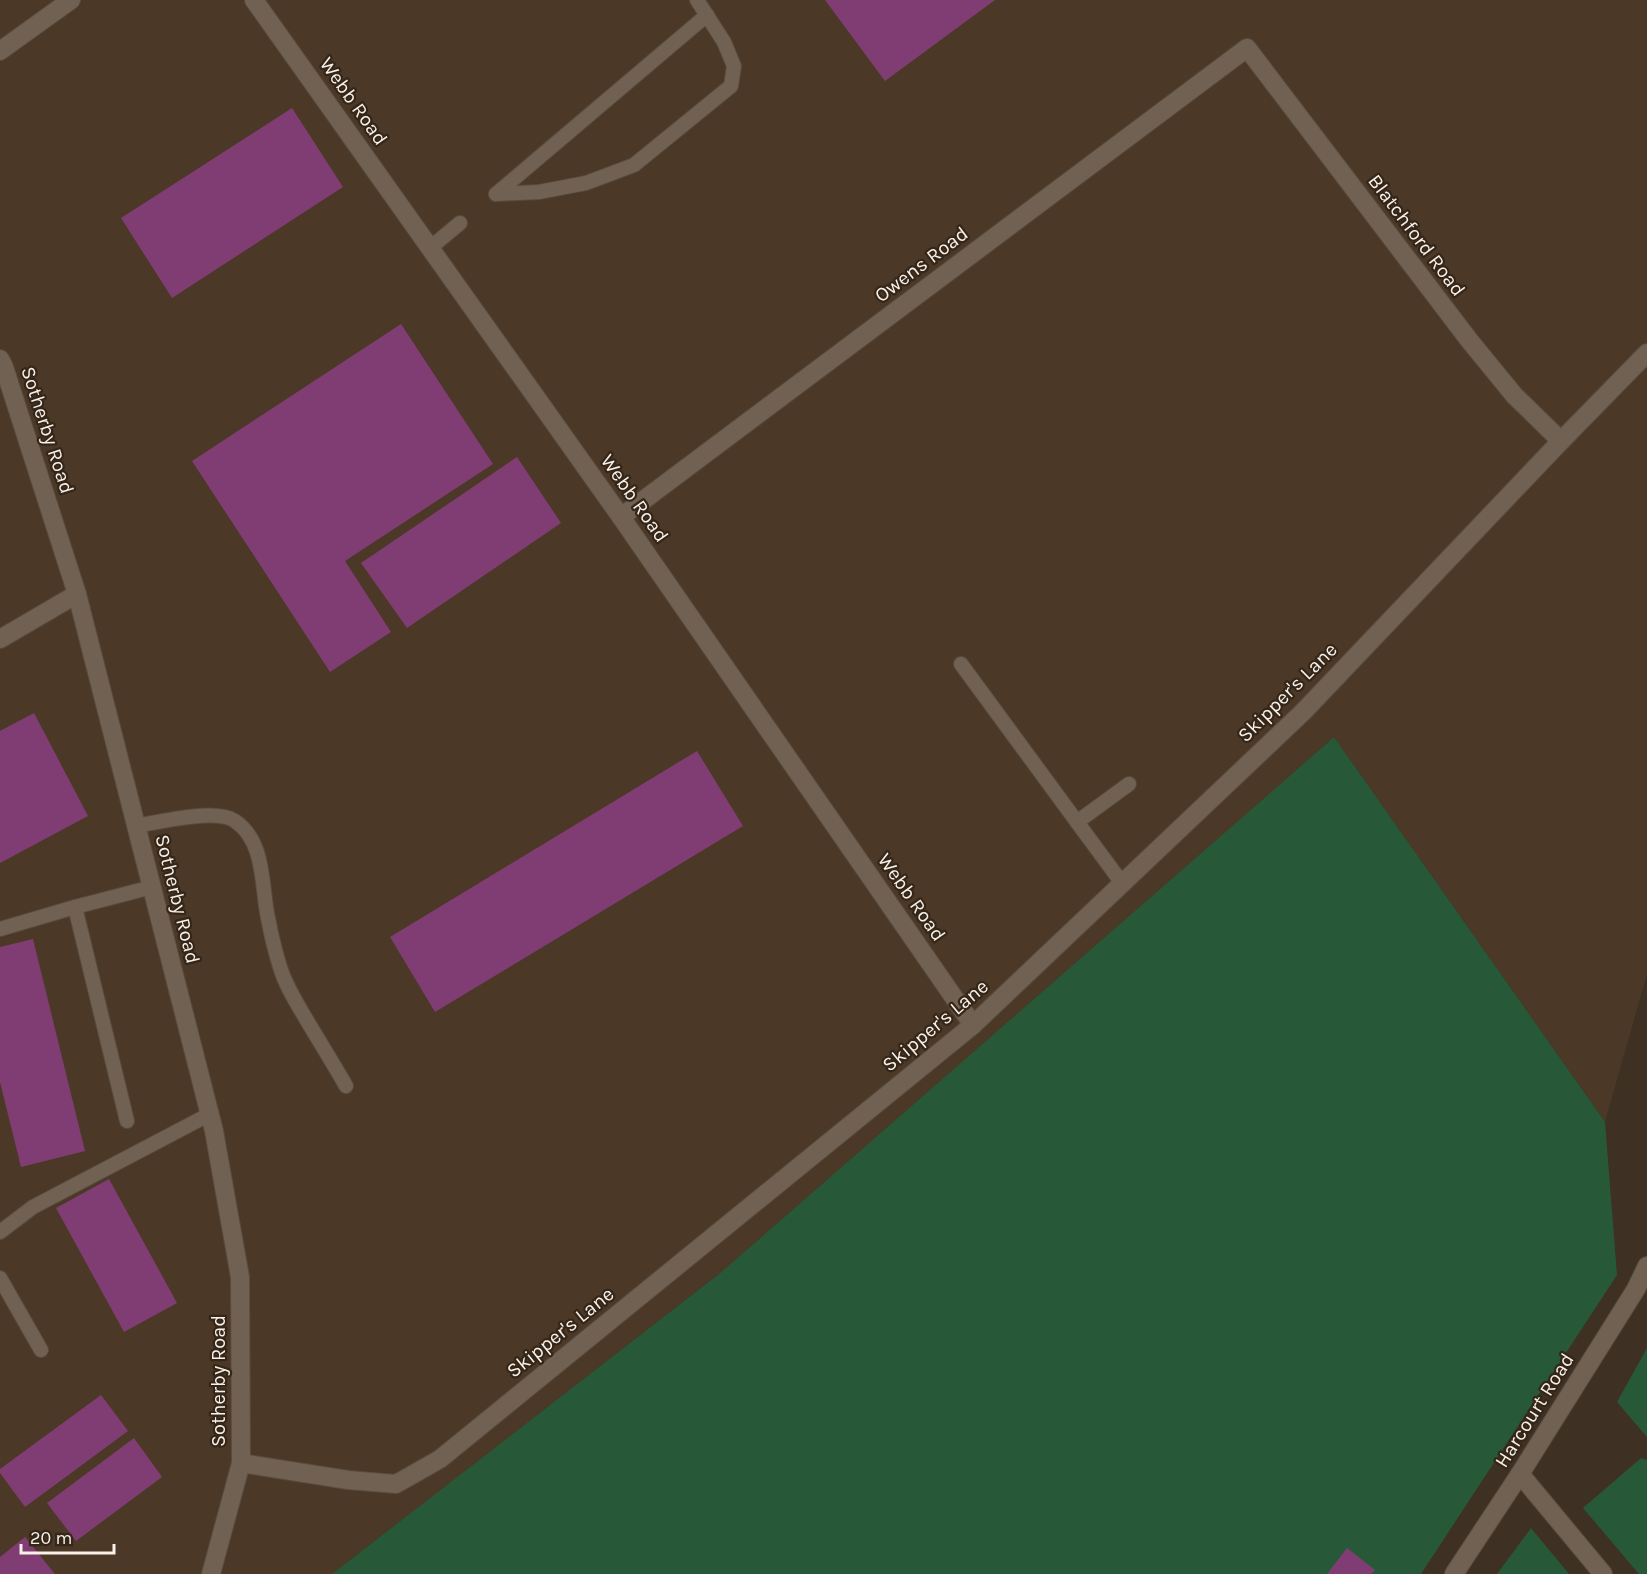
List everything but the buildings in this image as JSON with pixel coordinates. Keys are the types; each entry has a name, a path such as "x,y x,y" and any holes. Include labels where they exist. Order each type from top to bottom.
{"street":[{"path":"0,51 71,0"},
{"name":"Webb Road","path":"254,0 621,517 973,1025"},
{"name":"Blatchford Road","path":"1247,48 1469,340 1514,395 1561,441"},
{"name":"Owens Road","path":"621,517 1247,48"},
{"name":"Skipper's Lane","path":"241,1464 348,1480 396,1484 449,1451 973,1025 1303,712 1647,353"},
{"name":"Sotherby Road","path":"0,359 77,594 210,1114 240,1277 241,1464"},
{"path":"0,639 77,594"},
{"name":"Harcourt Road","path":"1454,1574 1641,1295 1647,1266"},
{"path":"211,1574 241,1464"},
{"path":"1520,1474 1604,1574"}],"lane":[{"path":"697,0 707,15 724,42 734,66 731,86 634,165 586,183 539,192 496,194 707,15"},
{"path":"430,248 460,223"},
{"path":"961,664 1122,883"},
{"path":"1077,822 1129,784"},
{"path":"136,826 215,816 235,821 245,831 259,857 268,918 280,969 290,993 346,1086"},
{"path":"0,929 152,887"},
{"path":"75,907 127,1121"},
{"path":"0,1232 33,1207 210,1114"},
{"path":"0,1278 41,1350"}],"shaded area":[{"path":"0,0 1647,0 1647,974 1605,1122 1334,737 719,1274 332,1574 0,1574"}],"green space":[{"path":"1334,737 1605,1122 1617,1275 1421,1574 332,1574 719,1274"},
{"path":"1647,1348 1647,1437 1617,1402"},
{"path":"1641,1458 1647,1460 1647,1574 1639,1574 1583,1508"},
{"path":"1531,1528 1569,1574 1497,1574"}]}
